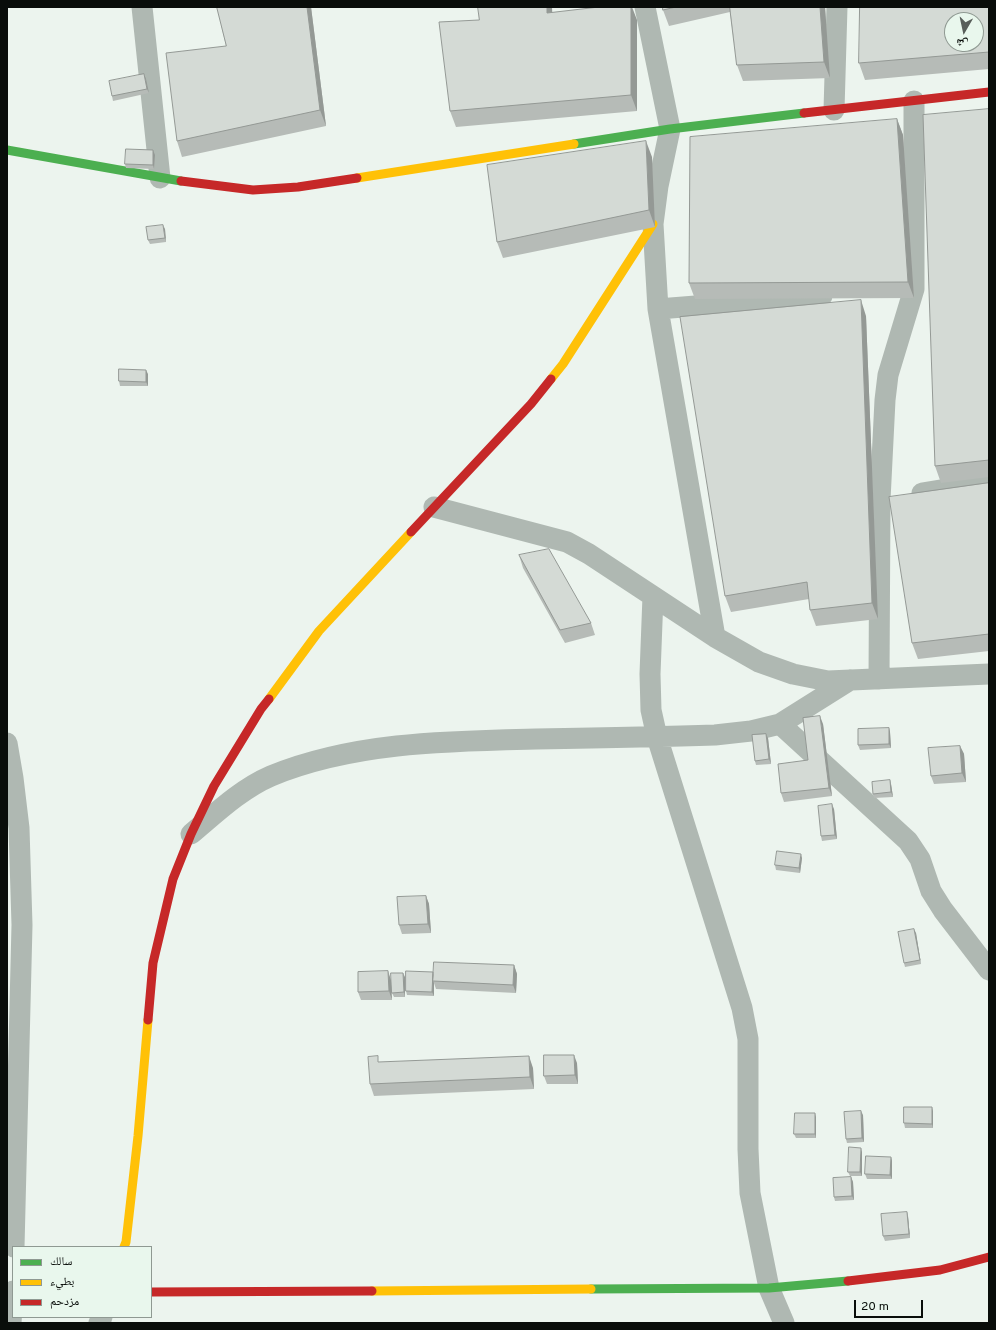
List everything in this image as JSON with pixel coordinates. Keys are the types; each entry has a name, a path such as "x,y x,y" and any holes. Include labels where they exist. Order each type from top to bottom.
{"street":[{"path":"142,7 160,178"},
{"path":"645,7 670,129 658,186 653,224 658,310 715,637"},
{"path":"834,110 837,7"},
{"path":"7,150 160,178 253,190 298,187 670,129 989,92"},
{"path":"879,679 893,498 886,400 888,375 914,289 914,101"},
{"path":"124,1246 138,1136 153,962 173,880 190,834 214,786 261,709 319,631 531,404 563,364 653,224"},
{"path":"891,291 914,289"},
{"path":"658,310 845,294"},
{"path":"893,498 989,482"},
{"path":"434,507 567,542 589,554 715,637 759,662 793,674 828,681 989,674"},
{"path":"653,596 650,674 651,710 657,737 742,1008 748,1039 748,1149 750,1194 769,1288 784,1323"},
{"path":"190,834 245,790 271,776 308,764 356,752 452,741 657,737 714,735 751,731 780,724 850,680"},
{"path":"780,724 908,841 920,859 931,891 943,910 989,970"},
{"path":"7,742 19,828 22,925 14,1246"},
{"path":"152,1292 769,1288 940,1270 989,1256"},
{"path":"11,1323 12,1307"}],"building":[{"path":"217,7 307,7 320,110 177,141 166,53 226,46"},
{"path":"478,7 547,7 547,13 599,7 631,7 631,95 450,111 439,22 479,20"},
{"path":"663,7 676,7 663,10"},
{"path":"730,7 820,7 824,62 737,65"},
{"path":"860,7 989,7 989,52 859,63"},
{"path":"144,74 147,89 112,96 109,81"},
{"path":"989,109 989,460 935,466 923,115"},
{"path":"897,119 908,282 689,283 690,137"},
{"path":"646,141 649,210 497,242 487,165"},
{"path":"126,149 153,150 153,165 125,164"},
{"path":"163,225 165,238 148,240 146,227"},
{"path":"861,300 872,603 810,610 807,582 725,596 680,317"},
{"path":"119,369 146,370 146,382 119,381"},
{"path":"989,483 989,634 912,643 889,497"},
{"path":"549,549 591,623 560,630 519,555"},
{"path":"820,716 829,788 781,793 778,764 808,760 803,718"},
{"path":"889,728 889,744 858,745 858,729"},
{"path":"766,734 769,759 755,761 752,735"},
{"path":"960,746 962,773 931,776 928,748"},
{"path":"890,780 891,792 873,794 872,782"},
{"path":"832,804 835,835 821,836 818,806"},
{"path":"777,851 801,854 799,868 775,865"},
{"path":"426,896 428,924 399,925 397,897"},
{"path":"914,929 920,960 904,963 898,932"},
{"path":"434,962 514,965 513,985 433,981"},
{"path":"388,971 389,991 358,992 358,972"},
{"path":"406,971 433,972 432,992 406,991"},
{"path":"391,973 403,973 404,992 392,993"},
{"path":"544,1055 574,1055 575,1075 544,1076"},
{"path":"378,1056 378,1062 529,1056 530,1077 370,1084 368,1057"},
{"path":"904,1107 932,1107 932,1124 904,1123"},
{"path":"861,1111 862,1138 846,1139 844,1112"},
{"path":"795,1113 815,1113 815,1134 794,1134"},
{"path":"849,1147 861,1148 860,1172 848,1172"},
{"path":"866,1156 891,1157 890,1175 865,1174"},
{"path":"851,1177 852,1196 834,1197 833,1178"},
{"path":"907,1212 909,1234 883,1236 881,1214"}],"traffic: fast":[{"path":"574,144 670,129 804,113"},
{"path":"7,150 181,181"},
{"path":"591,1289 769,1288 848,1281"}],"traffic: slow":[{"path":"357,178 574,144"},
{"path":"551,379 563,364 653,224"},
{"path":"269,699 319,631 411,532"},
{"path":"124,1246 138,1136 148,1020"},
{"path":"372,1291 591,1289"}],"traffic: jam":[{"path":"804,113 989,92"},
{"path":"181,181 253,190 298,187 357,178"},
{"path":"411,532 531,404 551,379"},
{"path":"148,1020 153,963 173,879 191,834 214,786 261,709 269,699"},
{"path":"848,1281 940,1270 989,1257"},
{"path":"152,1292 372,1291"}]}
